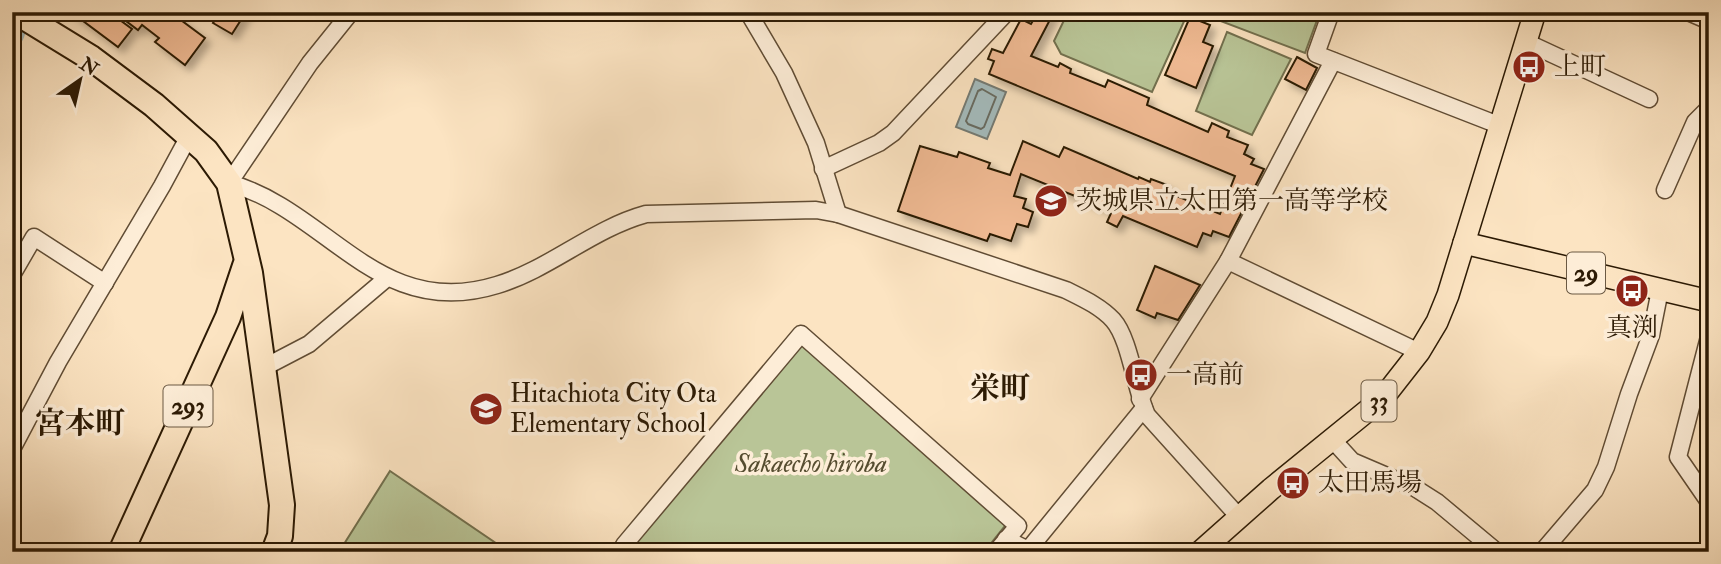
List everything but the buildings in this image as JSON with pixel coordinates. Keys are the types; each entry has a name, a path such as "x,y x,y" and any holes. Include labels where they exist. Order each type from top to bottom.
{"highway":[{"path":"16,12 118,77 189,136 212,158 229,183 247,258 245,301 263,368 282,505 281,528 274,552"},
{"name":"293","path":"121,552 245,301"}],"main road":[{"path":"1464,243 1535,12"},
{"name":"29","path":"1464,243 1709,301"},
{"name":"33","path":"1200,552 1331,438 1383,398 1419,352 1437,322 1464,243"}],"street":[{"path":"351,12 310,63 229,183 268,197 372,270 421,290 447,294 469,292 520,276 624,220 646,214 816,210 838,214 1066,290 1098,307 1121,331 1147,415 1239,517"},
{"path":"748,12 784,74 816,144 838,214"},
{"path":"823,169 879,143 893,133 1007,12"},
{"path":"1331,12 1316,54 1500,126"},
{"path":"1688,12 1709,21"},
{"path":"1526,42 1649,99"},
{"path":"1001,545 1028,550 1142,403 1228,261 1333,61"},
{"path":"1665,190 1695,122 1709,108"},
{"path":"13,444 189,136"},
{"path":"12,275 34,237 105,283"},
{"path":"1228,261 1419,352"},
{"path":"263,368 309,344 387,278"},
{"path":"1542,552 1595,490 1606,467 1651,335 1660,290"},
{"path":"632,552 624,545 801,334 1018,526 1001,545"},
{"path":"1709,337 1678,457 1709,502"},
{"path":"1331,438 1352,461 1415,488 1437,502 1497,552"}],"green space":[{"path":"1068,12 1174,12 1186,17 1152,92 1061,54 1054,41"},
{"path":"1197,12 1320,12 1305,53"},
{"path":"1227,32 1291,59 1252,135 1196,111"},
{"name":"Sakaecho hiroba","path":"798,343 805,343 1008,522 984,552 638,552 629,545"},
{"path":"390,471 509,552 339,552"}],"water":[{"path":"975,79 1006,92 987,139 956,127"}],"waterway":[{"path":"12,35 21,12"}],"place":[{"name":"上町","path":"1529,67"},
{"name":"茨城県立太田第一高等学校","path":"1051,201"},
{"name":"真渕","path":"1632,291"},
{"name":"一高前","path":"1141,375"},
{"name":"Hitachiota City Ota Elementary School","path":"486,409"},
{"name":"太田馬場","path":"1293,483"}],"district":[{"name":"栄町","path":"1000,388"},
{"name":"宮本町","path":"80,423"}]}
